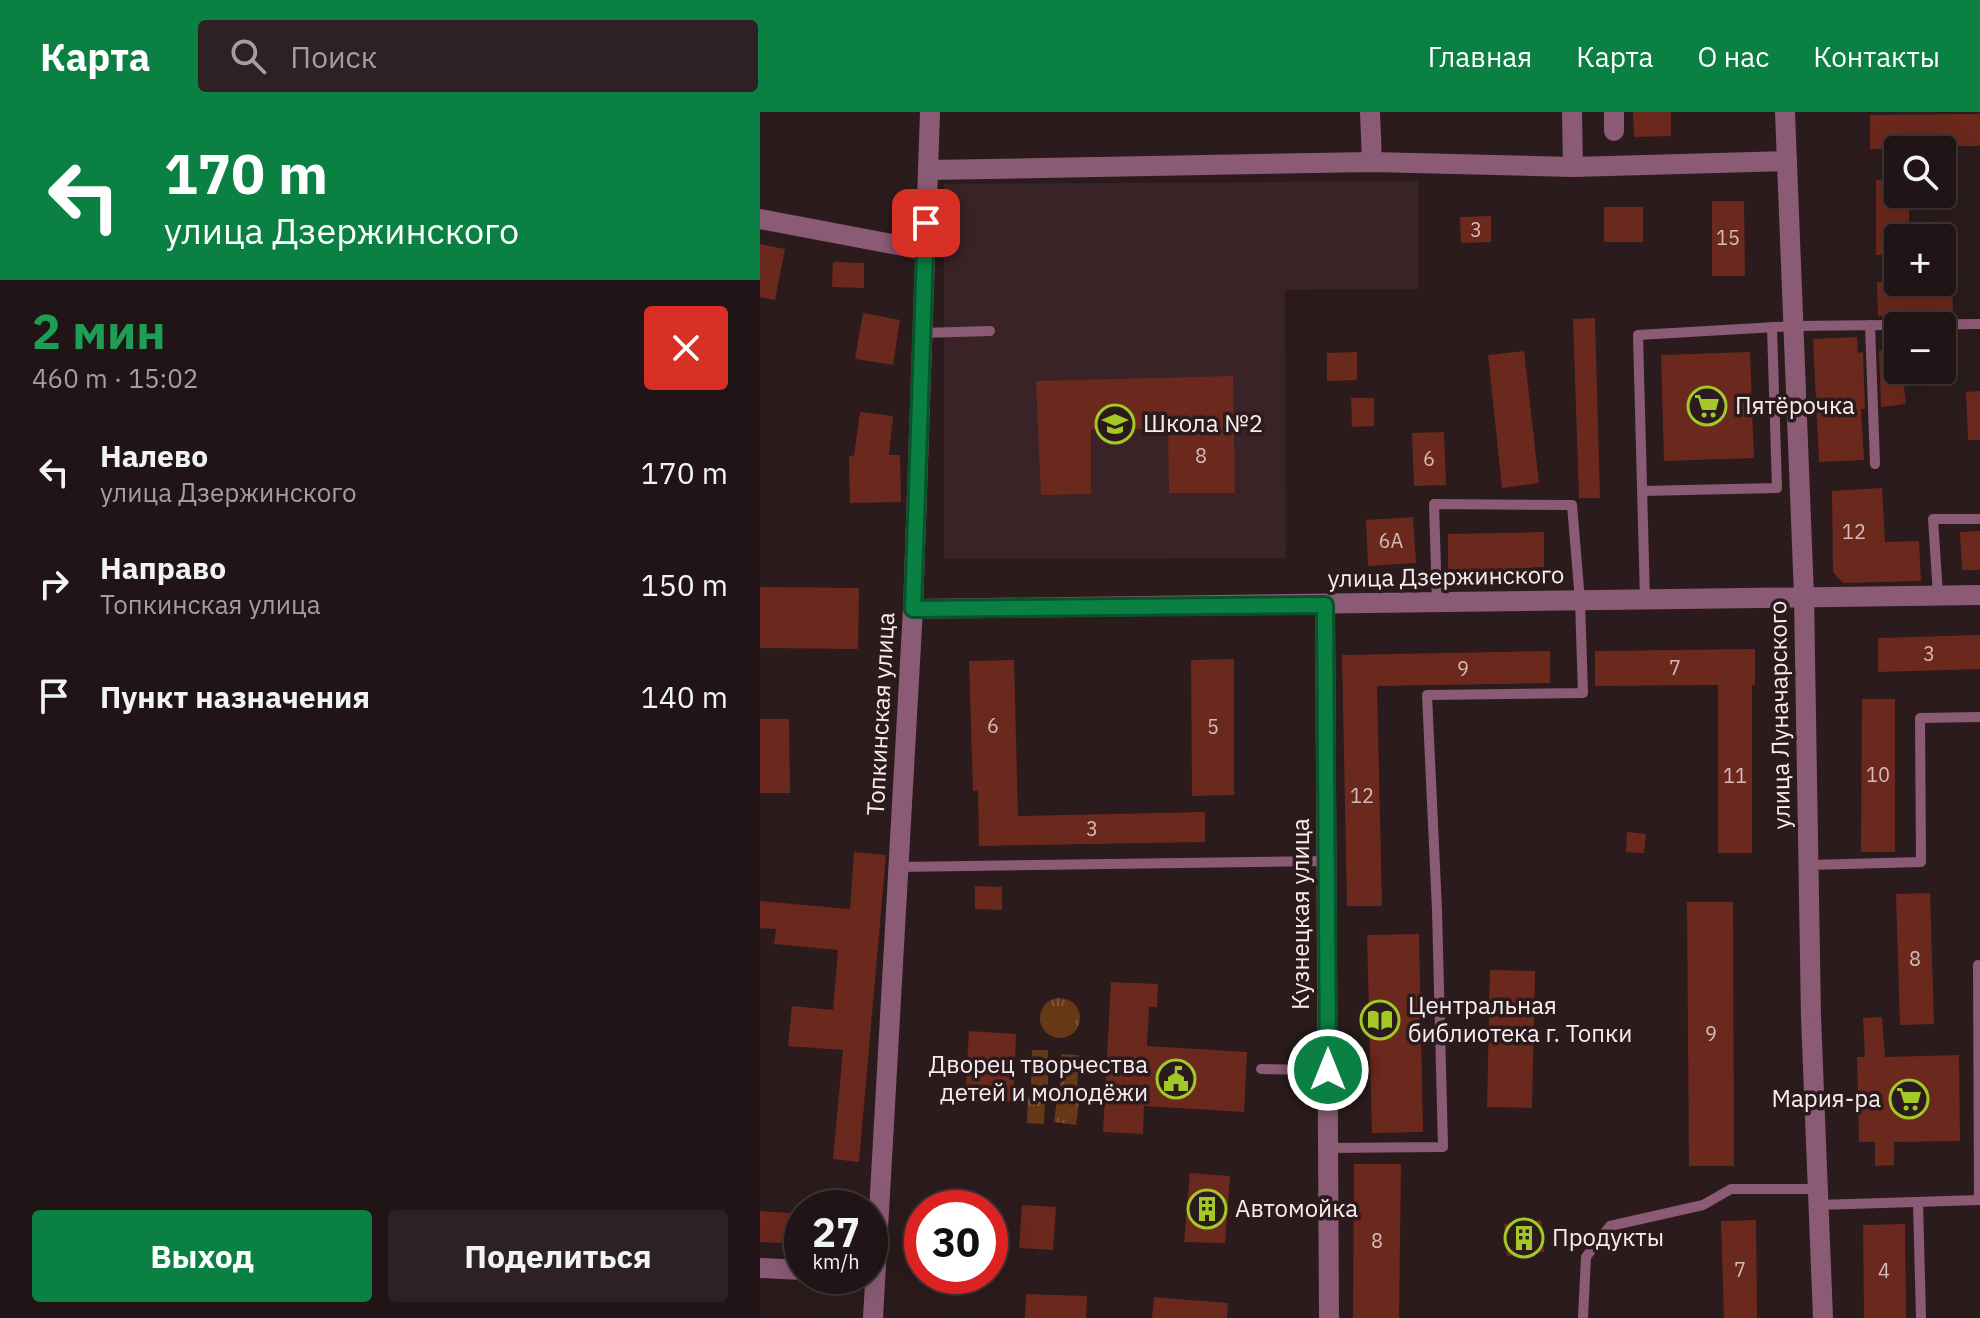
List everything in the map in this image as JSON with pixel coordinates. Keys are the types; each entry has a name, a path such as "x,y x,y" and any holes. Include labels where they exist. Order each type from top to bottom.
{"street":[{"name":"Топкинская улица","path":"878,1190 913,609 930,112"},
{"path":"1370,112 1372,162"},
{"path":"1572,112 1573,167"},
{"name":"улица Луначарского","path":"1785,112 1804,596 1811,1017 1823,1318"},
{"path":"928,170 1372,162 1573,167 1787,161"},
{"path":"760,219 924,250"},
{"name":"улица Дзержинского","path":"913,609 1980,595"},
{"name":"Кузнецкая улица","path":"1325,605 1329,1318"},
{"path":"760,1268 784,1269"},
{"name":"Топкинская улица","path":"873,1294 873,1318"}],"lane":[{"path":"1645,600 1638,335 1794,326 1980,324"},
{"path":"1870,325 1875,464"},
{"path":"1772,327 1777,488"},
{"path":"922,333 990,331"},
{"path":"1642,491 1800,486"},
{"path":"1328,1148 1443,1147 1427,695 1583,693 1572,505 1434,504 1437,603"},
{"path":"1938,595 1933,519 1980,519"},
{"path":"1809,865 1921,862 1920,718 1980,717"},
{"path":"898,867 1326,861"},
{"path":"1583,1318 1586,1257 1610,1226 1703,1205 1731,1189 1918,1202 1980,1200 1978,965"},
{"path":"1261,1069 1328,1070"},
{"path":"1918,1202 1921,1318"}],"shaded area":[{"name":"Школа №2","path":"1418,181 1418,289 1285,290 1286,558 944,559 944,184"}],"green space":[{"path":"1060,998 1074,1004 1080,1018 1074,1032 1060,1038 1046,1032 1040,1018 1046,1004"},
{"path":"1032,1050 1048,1050 1048,1086 1031,1086"},
{"path":"1061,1054 1079,1055 1077,1091 1060,1090"},
{"path":"1028,1097 1045,1098 1044,1124 1027,1123"},
{"path":"1057,1100 1079,1102 1076,1125 1054,1122"}],"building":[{"path":"1633,112 1671,112 1671,136 1634,137"},
{"path":"1980,114 1980,146 1956,146 1956,136 1884,136 1884,149 1870,149 1870,115"},
{"path":"1876,180 1884,180 1884,208 1909,208 1909,224 1884,224 1884,255 1876,255"},
{"path":"1712,201 1744,201 1745,276 1712,276"},
{"path":"1604,207 1643,207 1643,242 1604,242"},
{"path":"1491,216 1491,242 1461,243 1460,217"},
{"path":"760,244 785,249 775,300 760,297"},
{"path":"833,262 864,263 864,288 832,287"},
{"path":"1877,282 1884,282 1884,296 1952,296 1953,312 1884,312 1884,316 1878,316"},
{"path":"863,313 900,320 893,365 855,359"},
{"path":"1595,318 1600,498 1579,498 1573,319"},
{"path":"1857,337 1858,353 1863,352 1865,409 1861,409 1864,460 1819,462 1813,339"},
{"path":"1884,350 1884,384 1904,384 1906,404 1881,407 1879,351"},
{"path":"1524,351 1539,483 1502,488 1488,355"},
{"path":"1357,352 1357,380 1327,381 1327,353"},
{"name":"Пятёрочка","path":"1750,352 1754,458 1664,461 1661,355"},
{"path":"1233,376 1235,493 1169,493 1168,429 1091,429 1091,494 1041,495 1036,381"},
{"path":"1980,391 1980,440 1968,440 1966,392"},
{"path":"1351,398 1374,398 1374,426 1352,427"},
{"path":"860,412 893,416 889,455 900,455 901,502 850,503 849,456 854,456"},
{"path":"1444,432 1446,485 1414,486 1412,433"},
{"path":"1882,488 1885,542 1919,541 1921,581 1843,583 1833,572 1832,491"},
{"path":"1413,517 1416,563 1368,566 1366,520"},
{"path":"1980,531 1980,570 1962,570 1960,532"},
{"path":"1544,532 1544,567 1448,573 1448,534"},
{"path":"760,587 859,588 858,649 760,648"},
{"path":"1980,635 1980,669 1878,672 1878,638"},
{"path":"1755,649 1755,685 1752,685 1752,853 1718,853 1718,685 1595,686 1595,651"},
{"path":"1550,651 1550,683 1377,686 1382,906 1347,906 1342,655"},
{"path":"1234,659 1234,795 1192,796 1191,660"},
{"path":"1014,660 1018,816 1205,812 1205,842 979,846 978,791 973,791 969,661"},
{"path":"1862,699 1895,699 1895,852 1861,852"},
{"path":"760,719 789,719 790,793 760,793"},
{"path":"1627,832 1646,834 1644,853 1626,852"},
{"path":"854,852 886,855 859,1162 833,1159 843,1050 788,1046 792,1006 833,1010 838,950 774,944 776,929 760,928 760,901 850,909"},
{"path":"975,886 1002,887 1002,910 975,909"},
{"path":"1930,893 1934,1024 1900,1025 1896,894"},
{"path":"1687,902 1733,902 1734,1166 1689,1166"},
{"path":"1419,934 1423,1132 1372,1133 1367,935"},
{"path":"1490,970 1535,971 1532,1108 1487,1107"},
{"name":"Дворец творчества детей и молодёжи","path":"1111,982 1158,984 1157,1007 1149,1007 1147,1046 1247,1052 1244,1112 1144,1106 1143,1134 1103,1132"},
{"name":"Мария-ра","path":"1882,1017 1885,1057 1959,1055 1960,1141 1894,1142 1894,1165 1875,1166 1875,1142 1859,1142 1857,1057 1865,1057 1863,1018"},
{"path":"969,1031 1016,1034 1013,1102 965,1100"},
{"path":"1354,1164 1401,1164 1399,1318 1353,1318"},
{"name":"Автомойка","path":"1190,1173 1230,1176 1225,1243 1184,1242"},
{"path":"1022,1205 1056,1207 1053,1250 1019,1248"},
{"path":"760,1211 784,1213 784,1243 760,1242"},
{"name":"Продукты","path":"1541,1220 1544,1252 1507,1256 1504,1224"},
{"path":"1756,1220 1757,1318 1724,1318 1721,1221"},
{"path":"1905,1224 1906,1318 1864,1318 1863,1225"},
{"path":"1026,1294 1087,1296 1086,1318 1025,1318"},
{"path":"1154,1297 1228,1303 1227,1318 1152,1318"}],"place":[{"name":"Пятёрочка","path":"1707,406"},
{"name":"Школа №2","path":"1115,424"},
{"name":"Центральная библиотека г. Топки","path":"1380,1020"},
{"name":"Дворец творчества детей и молодёжи","path":"1176,1079"},
{"name":"Мария-ра","path":"1909,1099"},
{"name":"Автомойка","path":"1207,1209"},
{"name":"Продукты","path":"1524,1238"}],"route":[{"path":"926,223 913,609 1325,605 1328,1070"}]}
